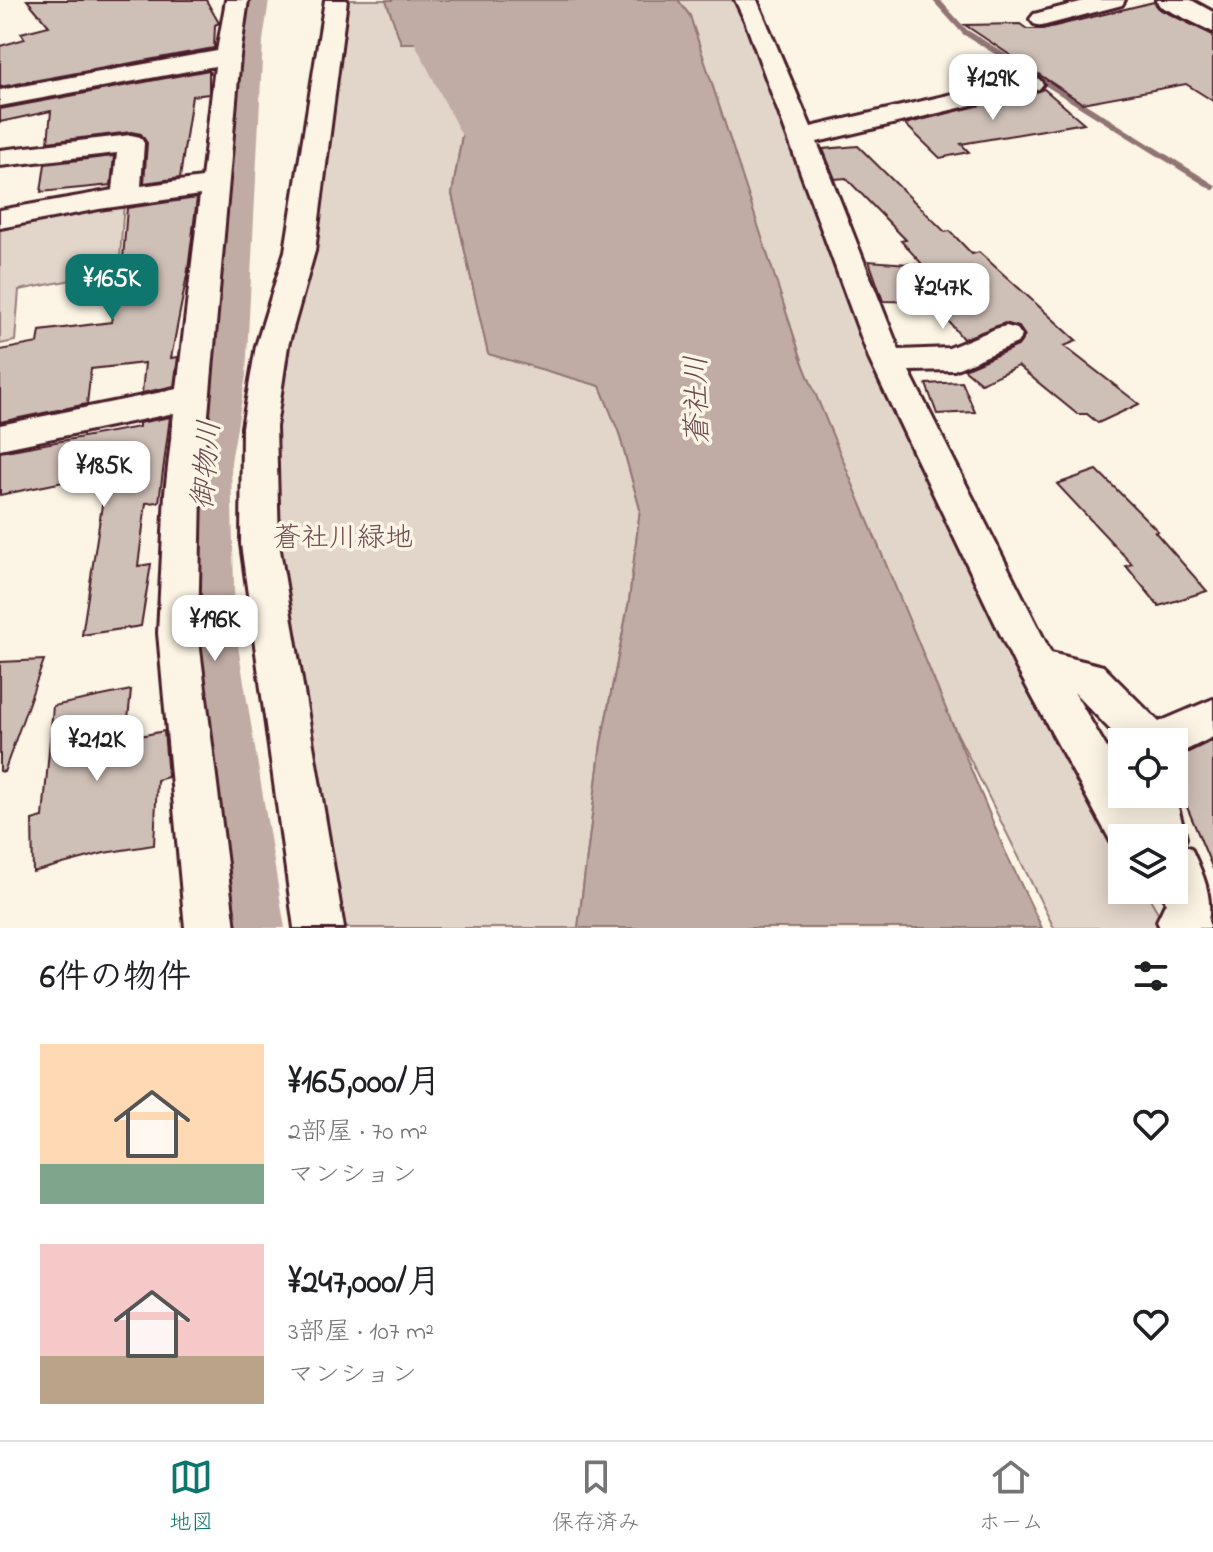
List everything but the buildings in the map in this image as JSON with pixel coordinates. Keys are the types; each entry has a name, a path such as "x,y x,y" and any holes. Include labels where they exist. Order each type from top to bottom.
{"street":[{"path":"210,928 178,633 183,493 191,398 228,56 237,0"},
{"path":"319,928 260,544 259,427 272,346 300,251 336,0"},
{"path":"746,0 757,21 887,361 1037,667 1126,824"},
{"path":"1042,19 1114,0"},
{"path":"1170,0 1213,23"},
{"path":"0,98 228,56"},
{"path":"800,137 866,126 1030,84"},
{"path":"0,158 131,143 126,196"},
{"path":"0,219 126,196 214,185"},
{"path":"887,361 954,359 1006,336"},
{"path":"0,437 191,398"},
{"path":"1037,667 1088,678 1136,728"},
{"path":"1188,729 1213,717"},
{"path":"1177,913 1191,903 1188,896"}],"green space":[{"name":"蒼社川緑地","path":"345,0 389,0 401,43 432,43 466,112 452,194 488,353 600,386 619,433 640,509 629,601 601,744 578,928 341,928 278,567 273,438 280,358"},
{"path":"678,0 736,0 1110,824 1108,904 1153,904 1167,928 1054,928 919,657 811,387 699,54 690,16"},
{"path":"124,203 119,271 19,290 15,341 0,344 0,226"}],"water":[{"path":"386,0 678,0 690,16 803,364 1004,849 1042,928 578,928 601,744 629,601 640,509 619,433 600,386 488,354 452,194 466,112 431,43 401,43"}],"waterway":[{"name":"御物川","path":"247,928 203,628 203,462 220,376 244,41 251,0"},
{"name":"蒼社川","path":"411,0 482,137"},
{"path":"936,0 965,32 1213,187"}]}
